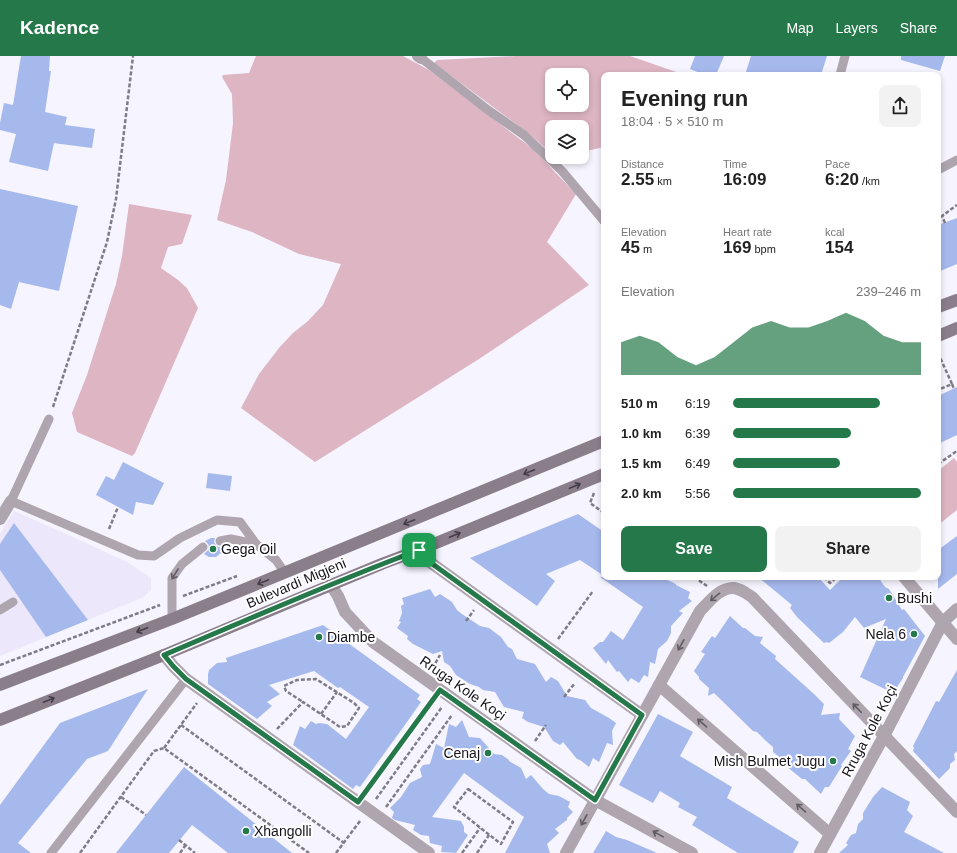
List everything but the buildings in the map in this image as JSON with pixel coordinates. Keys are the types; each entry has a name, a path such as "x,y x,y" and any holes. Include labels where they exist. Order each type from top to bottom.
{"main road":[{"path":"941,306 957,300"},
{"path":"941,335 957,328"},
{"name":"Bulevardi Migjeni","path":"0,685 172,619 601,442"},
{"name":"Bulevardi Migjeni","path":"0,720 164,655 331,584 419,550 601,475"},
{"path":"0,728 27,709"}],"street":[{"path":"0,519 11,501"},
{"path":"419,550 427,560 642,715"},
{"path":"907,580 957,638"},
{"name":"Rruga Kole Koçi","path":"331,584 345,612 373,642 595,800 692,853"},
{"path":"566,853 700,611 710,600 725,589 734,588 741,590 752,597 957,812"},
{"name":"Rruga Kole Koçi","path":"820,853 884,736 943,622 957,609"},
{"path":"164,655 186,679 429,853"},
{"path":"659,685 830,834"}],"lane":[{"path":"841,72 845,56"},
{"path":"422,57 488,110 524,135 562,171 601,217"},
{"path":"941,168 957,160"},
{"path":"49,419 11,501 138,555 154,556 180,538 217,520 240,522 256,544 276,560 285,573"},
{"path":"220,541 231,539 256,544"},
{"path":"172,619 172,578 182,564 203,547"},
{"path":"0,610 13,602"},
{"path":"51,853 186,679"}],"path":[{"path":"49,419 107,242 116,199 133,56"},
{"path":"945,222 942,216 957,205"},
{"path":"941,359 954,389"},
{"path":"941,389 952,384"},
{"path":"941,462 957,451"},
{"path":"595,489 590,503 601,511"},
{"path":"104,540 118,507"},
{"path":"550,649 593,591"},
{"path":"466,620 472,612"},
{"path":"316,679 354,703 359,708 347,726 340,728 304,702 286,691 284,686 297,680 316,679"},
{"path":"564,698 570,689"},
{"path":"80,853 154,750 164,748 205,692"},
{"path":"321,714 337,692"},
{"path":"358,802 445,693"},
{"path":"336,853 369,810 445,693"},
{"path":"268,738 304,702"},
{"path":"379,817 459,704"},
{"path":"181,725 344,843"},
{"path":"540,733 546,725"},
{"path":"164,748 309,853"},
{"path":"468,789 514,822 501,844 480,828 454,807 468,789"},
{"path":"121,797 146,815"},
{"path":"462,853 480,828"},
{"path":"477,853 489,835"},
{"path":"179,840 195,853"},
{"path":"180,853 185,846"}],"shaded area":[{"path":"256,56 403,56 429,70 533,149 545,162 545,164 547,164 576,194 547,242 589,285 479,359 315,462 241,408 259,374 279,348 323,305 341,264 299,254 252,232 217,220 226,180 233,123 232,94 222,77 223,75 249,73"},
{"path":"516,56 630,56 676,72 601,72 601,148 589,150 589,120 545,120 545,148 528,133 434,63 437,60"},
{"path":"129,204 192,215 182,244 168,247 161,268 187,288 198,308 135,453 132,456 77,432 72,413 87,375 116,284 122,256"},
{"path":"954,458 957,462 957,510 941,523 941,469"},
{"path":"14,511 127,562 151,578 151,590 144,597 0,656 0,534"}],"place":[{"name":"Gega Oil","path":"213,549"},
{"name":"Bushi","path":"889,598"},
{"name":"Nela 6","path":"914,634"},
{"name":"Diambe","path":"319,637"},
{"name":"Cenaj","path":"488,753"},
{"name":"Mish Bulmet Jugu","path":"833,761"},
{"name":"Xhangolli","path":"246,831"}],"route":[{"path":"419,550 427,560 642,715 595,800 440,690 358,802 186,679 164,655 331,584 419,550"}]}
